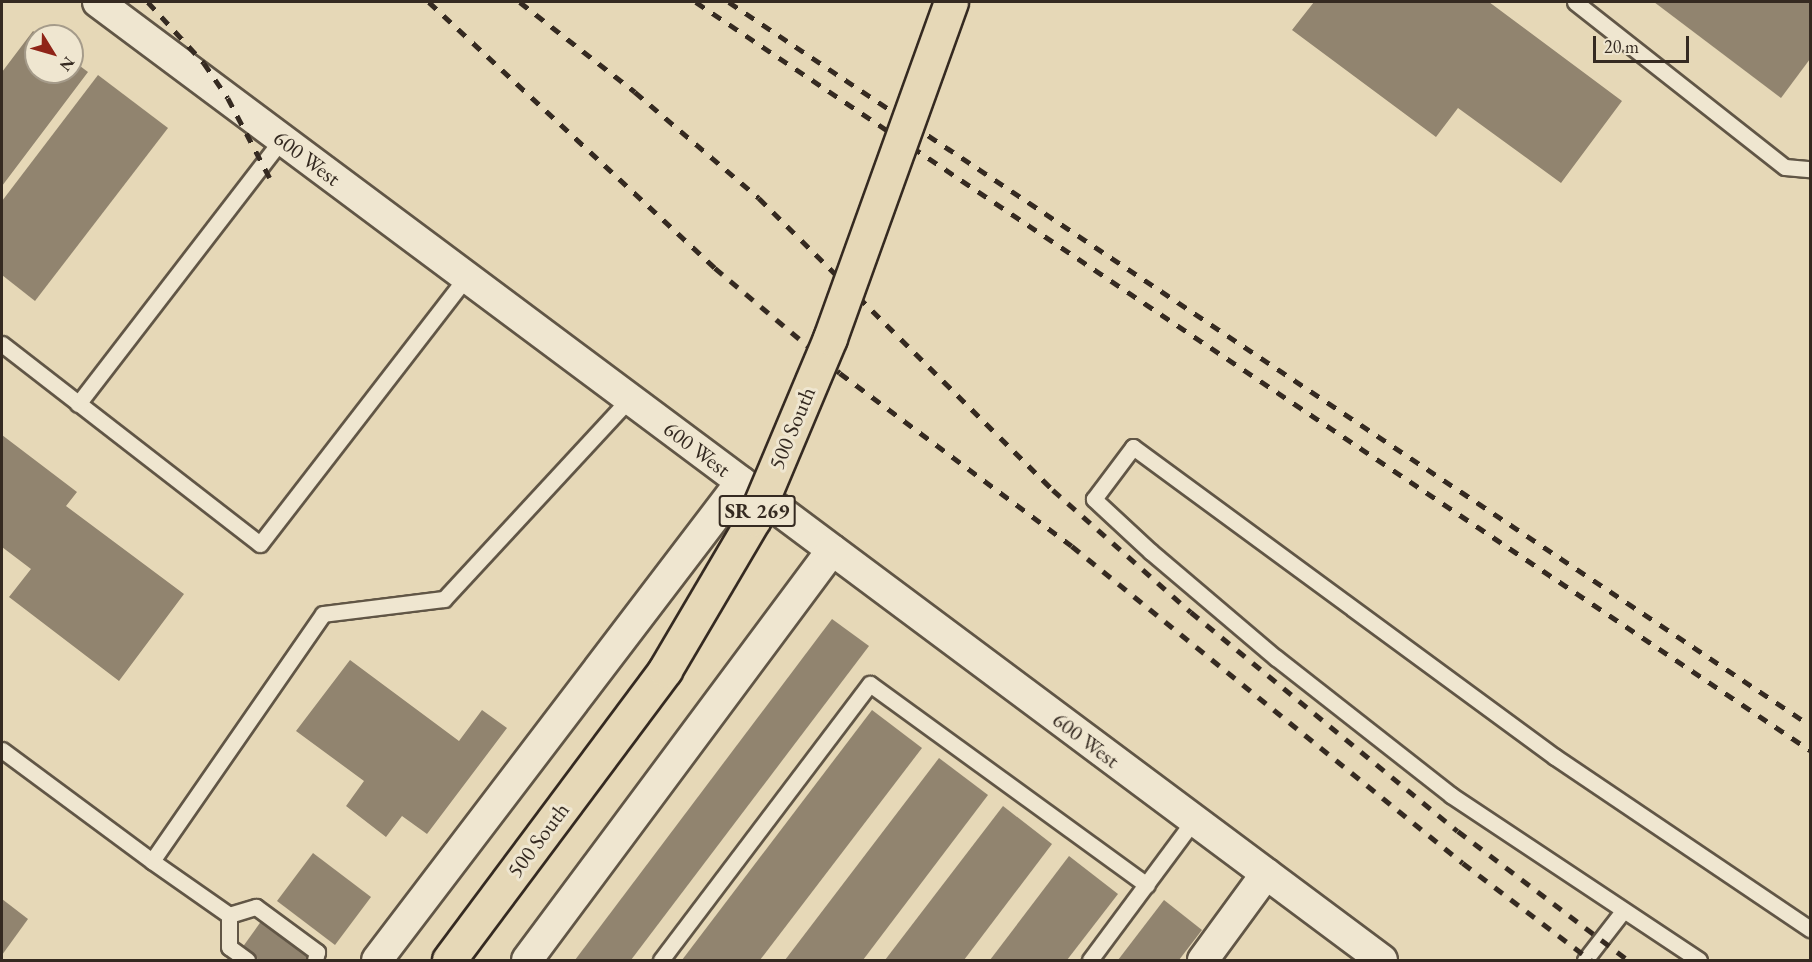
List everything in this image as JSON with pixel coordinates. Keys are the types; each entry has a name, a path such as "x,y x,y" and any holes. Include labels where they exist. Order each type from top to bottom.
{"main road":[{"name":"500 South","path":"449,960 665,670 754,519 830,338 951,2"}],"street":[{"name":"600 West","path":"98,2 1382,960"},
{"name":"500 South","path":"377,960 741,482"},
{"path":"527,960 832,550"},
{"path":"1203,960 1266,874"}],"lane":[{"path":"1575,2 1785,167 1810,170"},
{"path":"78,404 282,139"},
{"path":"2,344 260,544 466,277"},
{"path":"152,861 323,614 444,599 629,399"},
{"path":"1699,960 1526,848 1370,732 1183,581 1094,499 1133,447 1555,757 1810,928"},
{"path":"661,960 870,684 1147,885"},
{"path":"2,750 229,915"},
{"path":"1090,960 1194,820"},
{"path":"229,915 256,907 317,952 315,960"},
{"path":"1585,960 1623,911"},
{"path":"229,915 229,947 247,960"}],"building":[{"path":"1314,2 1489,2 1622,101 1561,183 1458,108 1436,137 1292,30"},
{"path":"1654,2 1810,2 1810,59 1781,98"},
{"path":"24,43 24,84 79,84 2,186 2,72"},
{"path":"98,75 168,128 35,301 2,275 2,201"},
{"path":"2,435 77,492 66,506 184,594 119,681 9,597 31,569 2,547"},
{"path":"832,619 869,646 631,960 575,960"},
{"path":"350,660 459,741 482,710 507,728 427,834 402,816 386,837 346,806 364,781 296,731"},
{"path":"872,710 922,748 760,960 682,960"},
{"path":"939,758 988,795 863,960 785,960"},
{"path":"1003,806 1052,844 964,960 885,960"},
{"path":"313,853 371,897 335,945 277,901"},
{"path":"1069,856 1118,894 1067,960 990,960"},
{"path":"2,899 28,919 2,955"},
{"path":"1164,900 1202,930 1179,960 1118,960"},
{"path":"262,920 310,956 307,960 259,960 242,948"}],"railway":[{"path":"148,2 204,63 228,98 270,178"},
{"path":"429,2 715,268 840,373 1072,546 1463,863 1591,960"},
{"path":"520,2 635,92 759,198 1053,490 1191,612 1458,831 1628,960"},
{"path":"696,2 1810,750"},
{"path":"729,2 1810,725"}]}
